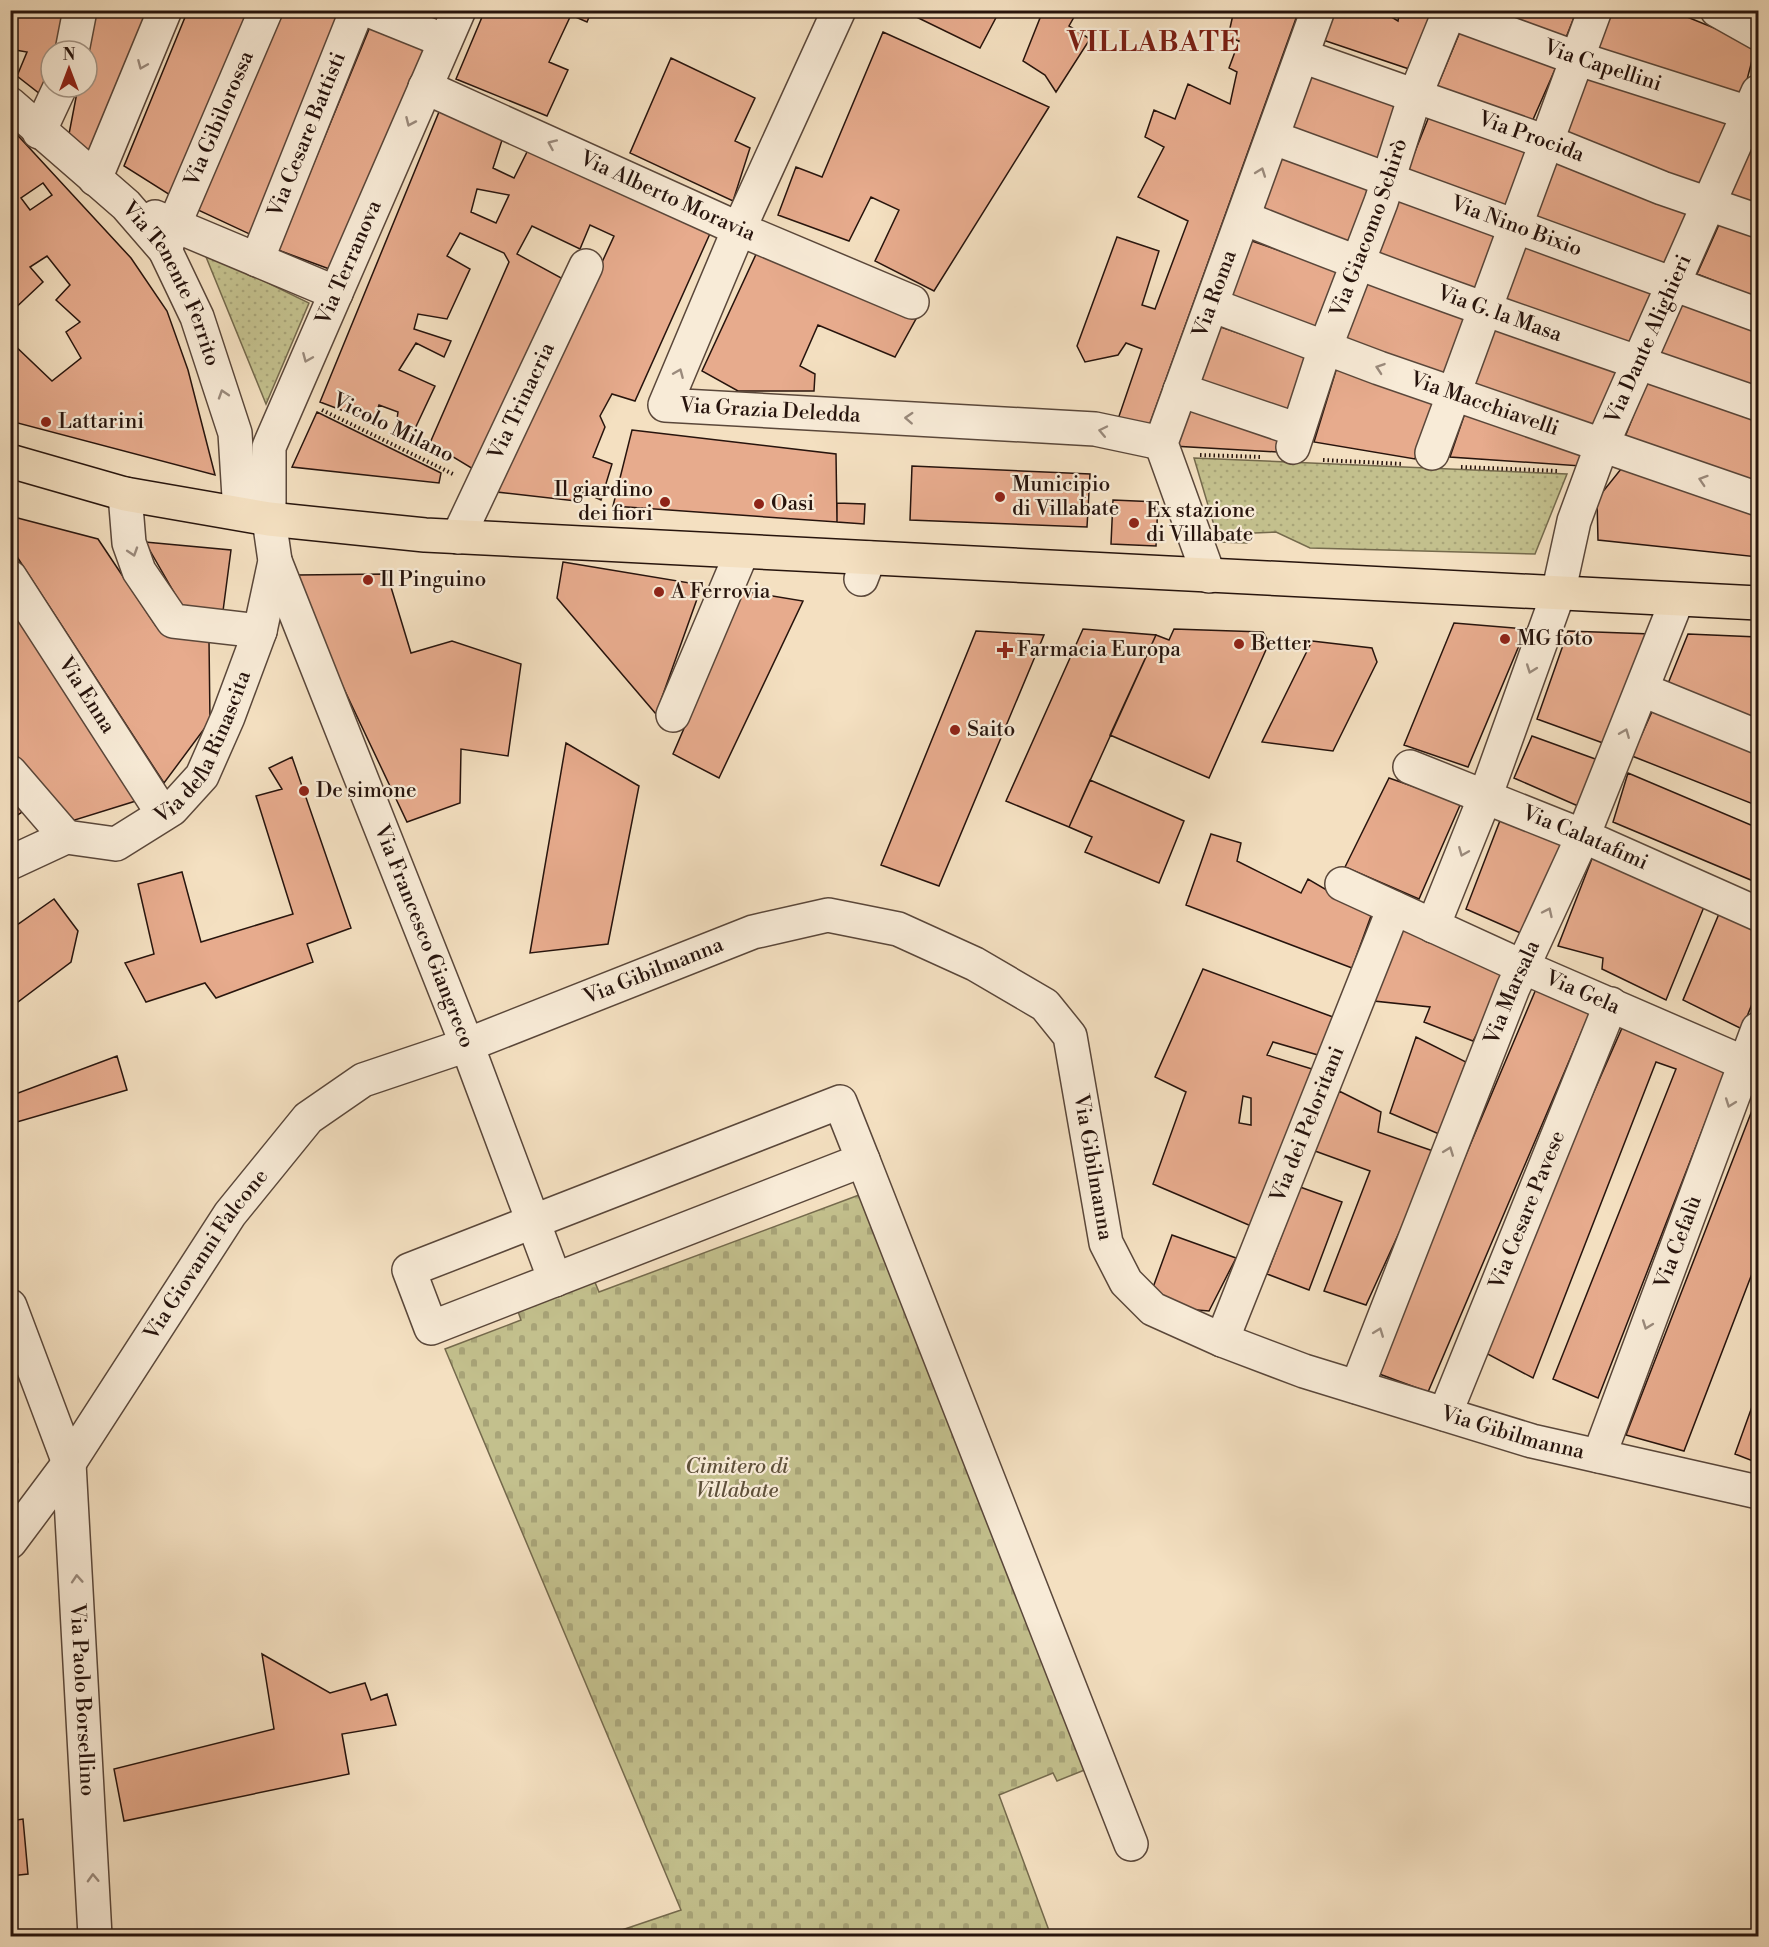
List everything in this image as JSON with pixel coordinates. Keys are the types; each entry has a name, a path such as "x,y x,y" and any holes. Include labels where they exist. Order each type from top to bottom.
{"main road":[{"path":"10,460 125,494 255,516 458,537 742,552 865,568 944,573 1209,576 1758,603"}],"street":[{"path":"74,39 80,10"},
{"path":"95,179 165,10"},
{"name":"Via Gibilorossa","path":"169,238 266,10"},
{"name":"Via Cesare Battisti","path":"257,260 357,10"},
{"path":"368,10 446,41"},
{"name":"Via Terranova","path":"255,516 270,447 459,10"},
{"name":"Via Grazia Deledda","path":"839,10 740,229 665,405 1095,429 1161,444"},
{"name":"Via Roma","path":"1161,444 1274,138 1318,10"},
{"path":"1432,461 1452,392 1544,141 1595,10"},
{"path":"1717,10 1758,33"},
{"name":"Via Capellini","path":"1450,11 1576,58 1755,107"},
{"name":"Via Giacomo Schirò","path":"1294,449 1325,348 1388,180 1415,96 1450,11"},
{"name":"Via Procida","path":"1302,56 1544,141 1758,221"},
{"name":"Via Alberto Moravia","path":"425,87 740,229 912,302"},
{"path":"39,132 54,99"},
{"name":"Via Tenente Ferrito","path":"10,104 39,132 169,238 235,433 255,516"},
{"name":"Via Dante Alighieri","path":"1558,594 1574,521 1602,445 1755,107"},
{"name":"Via Nino Bixio","path":"1274,138 1758,315"},
{"name":"Via G. la Masa","path":"1244,218 1357,264 1483,310 1758,404"},
{"path":"169,238 257,260 336,292"},
{"name":"Via Trinacria","path":"458,537 586,266"},
{"name":"Via Macchiavelli","path":"1212,305 1325,348 1758,499"},
{"path":"1180,390 1294,449"},
{"path":"235,433 270,447"},
{"path":"1161,444 1209,576"},
{"path":"125,494 129,543 139,572 173,621 260,631"},
{"name":"Via della Rinascita","path":"66,837 116,844 172,809 202,776 228,717 260,631 275,561 255,516"},
{"path":"673,715 742,552"},
{"name":"Via Francesco Giangreco","path":"275,561 467,1045 555,1280"},
{"name":"Via Enna","path":"10,577 163,814"},
{"path":"1433,926 1485,797 1558,594"},
{"name":"Via Marsala","path":"1357,1387 1523,967 1583,836 1677,600"},
{"path":"1643,690 1758,737"},
{"name":"Via Calatafimi","path":"1410,767 1583,836 1758,914"},
{"path":"10,772 66,837 10,863"},
{"name":"Via Gela","path":"1342,884 1523,967 1752,1066"},
{"name":"Via dei Peloritani","path":"1222,1340 1394,908"},
{"name":"Via Gibilmanna","path":"467,1045 753,932 828,915 898,929 975,964 1045,1005 1070,1036 1106,1243 1125,1282 1153,1309 1222,1340 1357,1387 1532,1441 1758,1492"},
{"name":"Via Cesare Pavese","path":"1445,1414 1611,1004"},
{"name":"Via Cefalù","path":"1599,1456 1752,1066 1758,1029"},
{"name":"Via Giovanni Falcone","path":"10,1542 69,1463 230,1214 308,1118 363,1080 467,1045"},
{"path":"863,1160 431,1328 409,1270 840,1102 863,1160 1131,1844"},
{"name":"Via Paolo Borsellino","path":"10,1306 69,1463 95,1936"}],"path":[{"name":"Vicolo Milano","path":"292,395 482,488"},
{"path":"1191,454 1294,449 1561,471"}],"green space":[{"path":"204,252 309,303 266,404"},
{"path":"1194,458 1567,474 1535,554 1310,548 1276,532 1254,533 1247,543 1219,542"},
{"name":"Cimitero di Villabate","path":"859,1195 1087,1769 1057,1781 1053,1773 999,1795 1051,1936 604,1936 681,1910 445,1349 521,1320 515,1303 592,1275 599,1292"},
{"path":"10,1413 18,1462 11,1479"}],"building":[{"path":"10,10 71,10 64,39 39,39 39,93 17,76 27,52 10,49"},
{"path":"94,10 154,10 93,154 69,134 76,99 99,99 99,39 89,39"},
{"path":"188,10 253,10 170,195 124,166"},
{"path":"283,10 341,10 256,237 198,210"},
{"path":"485,10 592,10 587,22 571,15 549,62 568,70 547,116 456,79"},
{"path":"902,10 1000,10 980,48"},
{"path":"1026,10 1078,10 1069,26 1090,39 1056,92 1045,75 1023,61 1040,18"},
{"path":"1234,10 1299,10 1148,429 1116,425 1142,349 1126,343 1118,355 1085,362 1077,346 1117,237 1159,251 1142,305 1155,309 1188,221 1138,197 1164,147 1145,137 1154,110 1175,119 1188,84 1230,104 1237,72 1229,68 1239,41 1228,37"},
{"path":"1334,10 1380,10 1398,21 1400,10 1436,10 1412,70 1323,40"},
{"path":"1471,10 1577,10 1563,45"},
{"path":"1605,10 1670,10 1756,45 1742,99 1592,51"},
{"path":"372,22 428,45 332,270 278,250"},
{"path":"1462,27 1557,65 1531,124 1437,87"},
{"path":"883,32 1049,107 934,291 875,261 899,210 871,197 849,241 778,215 796,167 822,177"},
{"path":"671,58 755,98 735,141 750,148 733,201 630,153"},
{"path":"1305,72 1400,105 1375,166 1285,131"},
{"path":"1586,74 1732,121 1706,187 1560,134"},
{"path":"441,107 504,134 493,168 514,178 530,146 713,227 635,401 612,394 600,416 605,427 593,457 612,464 601,500 583,492 576,501 497,492 614,236 590,225 580,249 532,226 517,254 565,280 473,469 430,443 509,262 504,253 460,233 447,256 470,269 447,319 418,314 414,329 451,341 444,357 416,343 399,370 435,386 412,435 396,426 398,412 379,405 373,422 320,402","holes":["477,189 509,195 496,223 471,212"]},
{"path":"1430,114 1527,148 1505,210 1406,174"},
{"path":"10,127 131,258 167,311 188,370 215,475 10,421 10,341 52,381 81,358 66,332 80,322 56,300 70,285 47,256 30,267 43,282 10,313","holes":["43,183 52,195 30,210 21,198"]},
{"path":"1754,131 1758,133 1758,207 1722,195"},
{"path":"1280,154 1370,188 1349,246 1255,211"},
{"path":"1553,155 1693,211 1669,272 1529,220"},
{"path":"1394,193 1498,231 1472,296 1373,260"},
{"path":"1722,218 1758,231 1758,298 1697,274"},
{"path":"1249,240 1338,271 1317,330 1226,300"},
{"path":"1523,243 1658,289 1630,348 1503,306"},
{"path":"758,250 917,317 895,357 818,325 800,366 815,374 814,391 738,391 702,371"},
{"path":"1365,277 1467,313 1443,375 1344,344"},
{"path":"1681,303 1758,330 1758,391 1660,355"},
{"path":"1215,325 1311,358 1292,419 1193,382"},
{"path":"1495,325 1617,370 1596,426 1467,388"},
{"path":"1337,367 1437,395 1415,459 1314,442"},
{"path":"1649,376 1758,414 1758,488 1623,442"},
{"path":"1187,406 1280,437 1277,452 1173,446"},
{"path":"1466,410 1582,449 1581,466 1450,457"},
{"path":"317,412 441,473 439,483 292,467"},
{"path":"632,430 836,454 837,522 613,506"},
{"name":"Municipio di Villabate","path":"912,466 1090,474 1087,527 910,520"},
{"path":"1621,469 1758,508 1758,557 1598,540 1597,499"},
{"name":"Ex stazione di Villabate","path":"1113,500 1158,502 1156,546 1111,544"},
{"path":"837,503 865,504 864,524 837,522"},
{"path":"10,516 98,539 156,626 209,640 210,721 164,783 10,546"},
{"path":"145,542 231,550 223,611 183,608"},
{"path":"563,562 702,585 656,714 557,598"},
{"path":"387,574 411,653 452,641 521,664 508,756 461,749 460,803 407,822 335,670 298,575"},
{"path":"743,591 803,601 719,778 673,754"},
{"path":"10,602 139,800 62,824 10,759"},
{"path":"1454,623 1526,629 1468,767 1404,745"},
{"path":"1083,629 1156,635 1069,827 1006,801"},
{"path":"1174,629 1263,632 1269,643 1209,778 1110,735 1156,635 1169,640"},
{"path":"976,631 1044,635 939,886 881,865"},
{"path":"1568,631 1651,634 1603,743 1537,719"},
{"path":"1688,634 1758,637 1758,723 1667,686"},
{"path":"1312,641 1372,648 1377,662 1333,751 1262,742"},
{"path":"1655,705 1758,748 1758,806 1632,756"},
{"path":"1532,736 1598,760 1578,806 1514,778"},
{"path":"566,743 639,786 608,944 530,953"},
{"path":"292,757 351,928 307,944 313,962 216,998 205,983 146,1002 125,963 154,954 138,884 182,872 201,942 293,914 256,796 282,789 269,768"},
{"path":"1628,773 1758,828 1758,883 1613,822"},
{"path":"1389,778 1461,803 1419,899 1345,867"},
{"path":"1090,780 1184,821 1159,883 1085,852 1092,837 1069,827"},
{"path":"10,786 28,808 10,820"},
{"path":"1501,818 1563,844 1525,935 1466,909"},
{"path":"1211,834 1241,843 1237,861 1301,893 1308,879 1371,916 1352,968 1186,905"},
{"path":"1593,856 1706,902 1666,1000 1602,969 1603,958 1558,946"},
{"path":"54,899 78,931 71,962 10,1008 10,930"},
{"path":"1721,909 1758,925 1758,989 1742,1029 1683,1000"},
{"path":"1404,923 1512,970 1473,1041 1424,1022 1430,1007 1374,1001"},
{"path":"1203,969 1333,1017 1318,1055 1273,1042 1267,1055 1312,1069 1251,1226 1153,1184 1186,1092 1155,1077","holes":["1243,1096 1251,1098 1251,1125 1239,1123"]},
{"path":"1539,982 1593,1005 1428,1392 1374,1372"},
{"path":"1626,1019 1728,1064 1598,1398 1553,1379 1676,1069 1656,1062 1533,1378 1480,1350"},
{"path":"1416,1037 1466,1062 1439,1134 1390,1113"},
{"path":"117,1056 127,1090 10,1124 10,1096"},
{"path":"1339,1091 1381,1112 1378,1132 1436,1152 1366,1305 1324,1291 1370,1171 1315,1151"},
{"path":"1758,1095 1758,1258 1684,1451 1626,1435"},
{"path":"1300,1187 1342,1202 1309,1290 1267,1274"},
{"path":"1172,1235 1236,1258 1209,1311 1174,1308 1151,1293"},
{"path":"1758,1390 1758,1463 1735,1454"},
{"path":"262,1654 330,1693 365,1683 371,1700 387,1694 396,1725 342,1734 349,1774 124,1821 114,1769 274,1729"},
{"path":"23,1819 28,1874 10,1876 10,1821"}],"place":[{"name":"Lattarini","path":"46,422"},
{"name":"Municipio di Villabate","path":"1000,497"},
{"name":"Il giardino dei fiori","path":"665,502"},
{"name":"Oasi","path":"759,504"},
{"name":"Ex stazione di Villabate","path":"1134,523"},
{"name":"Il Pinguino","path":"368,580"},
{"name":"A Ferrovia","path":"659,592"},
{"name":"MG foto","path":"1505,639"},
{"name":"Better","path":"1239,644"},
{"name":"Farmacia Europa","path":"1005,650"},
{"name":"Saito","path":"955,730"},
{"name":"De simone","path":"304,791"}],"district":[{"name":"VILLABATE","path":"1154,43"}]}
